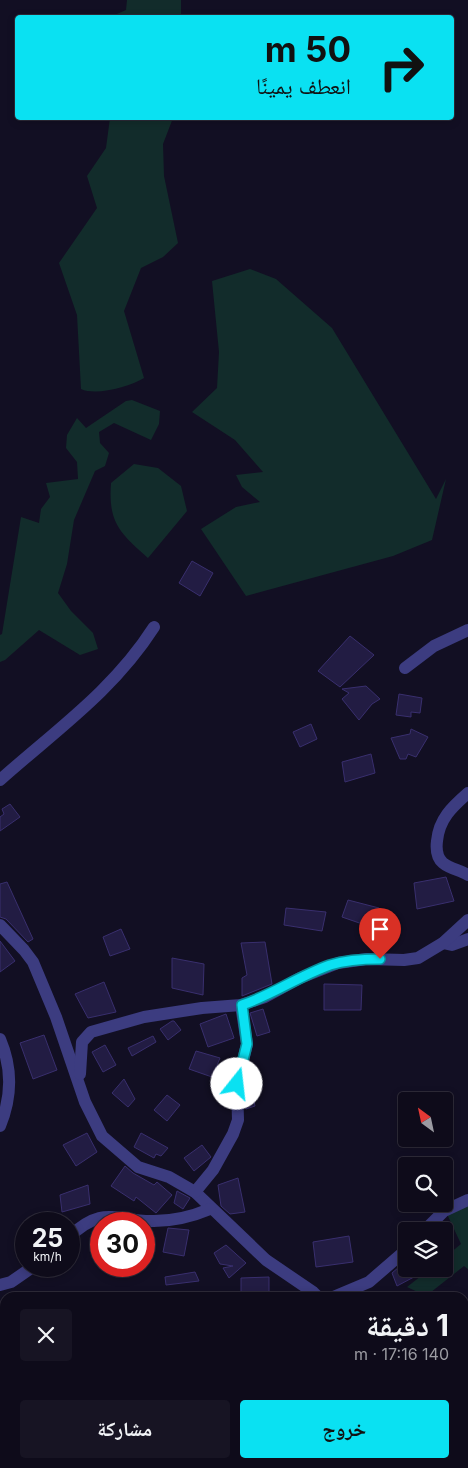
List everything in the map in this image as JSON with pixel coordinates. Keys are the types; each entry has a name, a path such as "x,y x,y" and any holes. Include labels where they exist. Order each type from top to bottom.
{"street":[{"path":"0,780 92,701 126,665 154,627"},
{"path":"405,668 434,646 468,630"},
{"path":"468,793 443,817 438,832 436,849 442,862 468,875"},
{"path":"79,1084 82,1042 91,1032 144,1017 202,1008 242,1005 265,997 330,966 367,959 404,960 418,958 444,942 468,920"},
{"path":"0,926 33,962 56,1017 92,1120 102,1136 111,1146 138,1167 170,1177 195,1192 210,1209 266,1260 314,1292"},
{"path":"444,942 452,945 468,939"},
{"path":"195,1192 213,1170 233,1134 238,1120 238,1076 246,1054 247,1044 242,1005"},
{"path":"0,1039 9,1066 9,1091 0,1126"},
{"path":"433,1222 444,1211 468,1200"},
{"path":"80,1227 105,1216 137,1220 178,1220 210,1209"},
{"path":"345,1292 369,1282 398,1257"},
{"path":"0,1285 11,1282 18,1277"}],"green space":[{"path":"127,0 181,0 181,15 115,15 126,10"},
{"path":"110,120 172,120 163,144 164,176 178,243 163,257 141,268 124,311 144,378 121,387 95,392 81,389 77,315 59,263 97,208 87,176 106,148"},
{"path":"250,269 276,279 332,328 436,499 446,479 432,540 393,556 246,596 201,529 236,507 260,502 242,487 236,475 263,472 235,440 192,412 217,388 219,352 212,281"},
{"path":"132,400 160,411 159,424 151,440 114,423 99,432 100,443 109,453 105,466 95,471 74,520 67,564 58,593 71,611 93,633 98,649 80,655 39,630 5,660 0,662 0,635 2,634 21,517 39,523 41,509 50,497 46,483 78,479 77,462 66,448 67,435 77,418 86,428 126,401"},
{"path":"134,464 158,468 181,486 187,511 148,558 123,534 114,518 112,508 111,483"},
{"path":"468,1204 468,1269 464,1266 453,1275 453,1251 461,1244 453,1227 453,1222 451,1222 447,1214"},
{"path":"420,1277 450,1277 431,1292 418,1292 407,1287"}],"building":[{"path":"192,561 213,573 200,596 179,583"},
{"path":"350,636 374,655 340,687 318,671"},
{"path":"366,686 380,699 372,704 359,720 342,699 349,693 342,689"},
{"path":"399,694 422,698 420,713 411,712 411,717 396,715"},
{"path":"311,724 317,739 300,747 293,732"},
{"path":"411,729 428,737 416,757 408,754 406,759 400,759 391,738 410,734"},
{"path":"371,754 375,773 345,782 342,762"},
{"path":"10,804 20,817 0,831 0,817 4,814 2,809"},
{"path":"446,877 454,901 417,909 414,883"},
{"path":"7,882 33,939 28,942 6,919 0,917 0,884"},
{"path":"348,900 379,908 371,927 342,917"},
{"path":"286,908 326,912 322,931 284,925"},
{"path":"121,929 130,949 110,956 103,937"},
{"path":"0,941 15,961 0,972"},
{"path":"265,942 272,984 242,996 242,978 247,975 241,943"},
{"path":"172,958 204,964 203,995 172,988"},
{"path":"104,982 116,1012 88,1018 75,994"},
{"path":"324,984 362,985 361,1010 324,1010"},
{"path":"263,1009 270,1032 257,1036 250,1013"},
{"path":"226,1014 234,1038 208,1047 200,1024"},
{"path":"172,1021 181,1030 168,1040 160,1029"},
{"path":"44,1035 57,1070 33,1079 20,1043"},
{"path":"153,1036 156,1042 132,1056 128,1048"},
{"path":"105,1045 116,1065 103,1072 92,1052"},
{"path":"196,1051 220,1058 212,1077 189,1069"},
{"path":"124,1079 135,1099 128,1107 112,1093"},
{"path":"249,1080 255,1106 246,1109 245,1086 246,1081"},
{"path":"167,1095 180,1105 167,1121 154,1110"},
{"path":"87,1133 97,1152 76,1166 63,1145"},
{"path":"141,1133 168,1148 161,1156 156,1154 154,1158 134,1147"},
{"path":"202,1145 211,1157 194,1171 184,1158"},
{"path":"125,1166 154,1185 157,1182 172,1195 156,1213 136,1197 134,1201 111,1186"},
{"path":"238,1178 245,1212 230,1214 221,1206 218,1185"},
{"path":"88,1185 90,1204 62,1212 60,1195"},
{"path":"177,1191 190,1198 183,1209 174,1203"},
{"path":"168,1228 189,1230 184,1256 163,1252"},
{"path":"349,1236 353,1262 316,1267 313,1242"},
{"path":"226,1245 246,1263 229,1278 223,1268 233,1266 220,1264 214,1253"},
{"path":"398,1268 398,1277 414,1277 397,1286 392,1273"},
{"path":"195,1272 199,1281 166,1285 165,1277"},
{"path":"269,1277 269,1292 241,1292 241,1278"}],"route":[{"path":"237,1084 247,1044 242,1005 265,997 318,970 347,961 380,959"}]}
